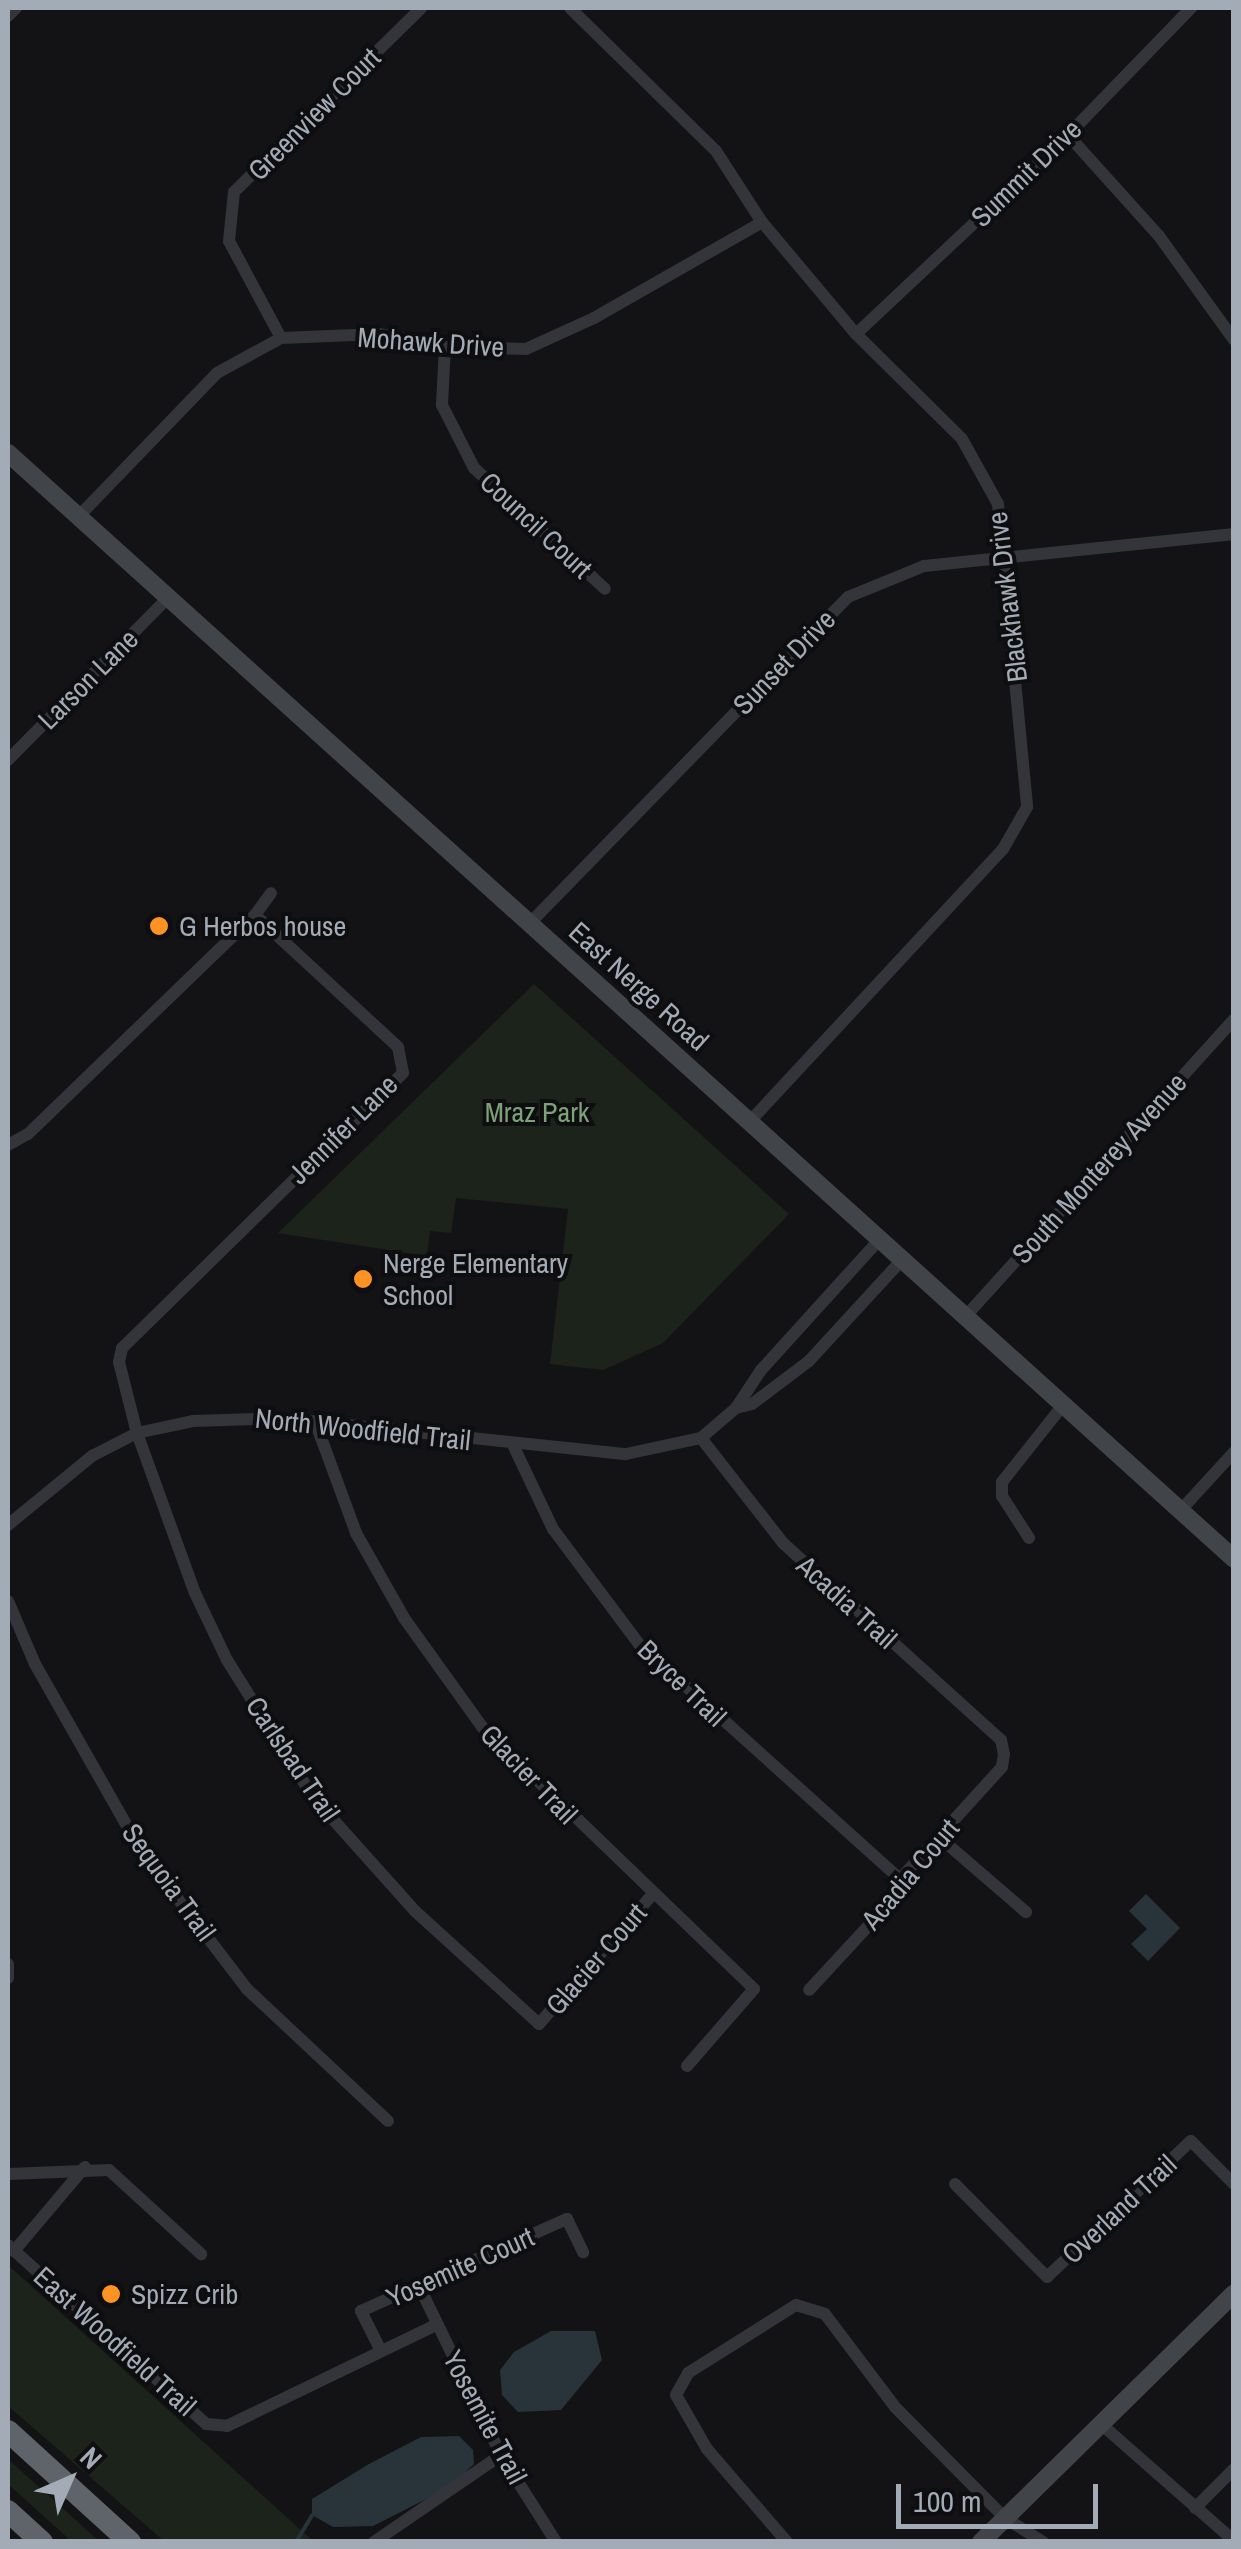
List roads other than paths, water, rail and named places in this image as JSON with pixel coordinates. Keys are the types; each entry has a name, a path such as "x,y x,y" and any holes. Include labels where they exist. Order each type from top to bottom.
{"highway":[{"path":"8,2430 130,2542"},
{"path":"8,2510 42,2542"}],"main road":[{"name":"East Nerge Road","path":"8,453 1234,1560"},
{"path":"981,2542 1234,2293"}],"street":[{"path":"8,16 16,8"},
{"name":"Greenview Court","path":"281,338 229,241 234,192 420,8"},
{"name":"Blackhawk Drive","path":"570,8 716,151 762,222 856,334 962,439 998,504 1027,807 1003,849 749,1122"},
{"name":"Summit Drive","path":"856,334 1068,135 1173,14 1191,8"},
{"path":"1068,135 1159,236 1234,340"},
{"name":"Mohawk Drive","path":"78,517 217,374 281,338 379,334 445,347 526,348 594,318 762,222"},
{"name":"Council Court","path":"445,347 442,405 474,468 605,589"},
{"name":"Sunset Drive","path":"530,924 848,597 924,566 1001,554 1234,534"},
{"name":"Larson Lane","path":"8,760 168,598"},
{"path":"8,1145 28,1134 255,915 270,893"},
{"name":"Jennifer Lane","path":"137,1433 120,1362 122,1348 402,1073 398,1047 255,915"},
{"name":"South Monterey Avenue","path":"965,1317 1234,1019"},
{"name":"North Woodfield Trail","path":"8,1525 53,1482 137,1433 224,1417 514,1447 626,1454 702,1438 736,1408 761,1370 879,1240"},
{"name":"North Woodfield Trail","path":"736,1408 752,1404 809,1361 902,1260"},
{"path":"1029,1538 1002,1496 1002,1482 1063,1405"},
{"name":"Glacier Trail","path":"316,1424 356,1532 434,1663 508,1757 754,1989 687,2066"},
{"name":"Carlsbad Trail","path":"137,1433 203,1610 313,1797 415,1911 540,2024"},
{"name":"Acadia Trail","path":"702,1438 782,1543 1001,1740 1004,1754"},
{"name":"Bryce Trail","path":"514,1447 564,1546 639,1644 900,1879"},
{"path":"1180,1512 1234,1452"},
{"name":"Sequoia Trail","path":"8,1601 35,1664 140,1848 247,1989 388,2120"},
{"name":"Acadia Court","path":"809,1990 894,1898 900,1879 1002,1767 1004,1754"},
{"path":"939,1837 1026,1912"},
{"name":"Glacier Court","path":"540,2024 653,1894"},
{"path":"8,1964 8,1978"},
{"name":"Overland Trail","path":"955,2184 1047,2277 1190,2141 1234,2184"},
{"path":"8,2174 85,2167 110,2170 201,2254"},
{"path":"11,2248 85,2167"},
{"name":"Yosemite Court","path":"381,2352 361,2311 420,2288 567,2219 583,2252"},
{"name":"East Woodfield Trail","path":"11,2248 206,2424 227,2426"},
{"name":"Yosemite Trail","path":"420,2288 501,2455 556,2542"},
{"path":"787,2542 707,2450 676,2395 688,2373 776,2314 796,2305 825,2314 895,2407 1005,2518 1043,2542"},
{"name":"Yosemite Court","path":"227,2426 436,2325"},
{"path":"1100,2424 1234,2541"},
{"path":"374,2542 501,2455"},
{"path":"1195,2508 1234,2469"}],"waterway":[{"path":"296,2542 312,2515"}],"place":[{"name":"G Herbos house","path":"159,926"},
{"name":"Nerge Elementary School","path":"363,1279"},
{"name":"Spizz Crib","path":"111,2294"}],"park label":[{"name":"Mraz Park","path":"537,1112"}]}
